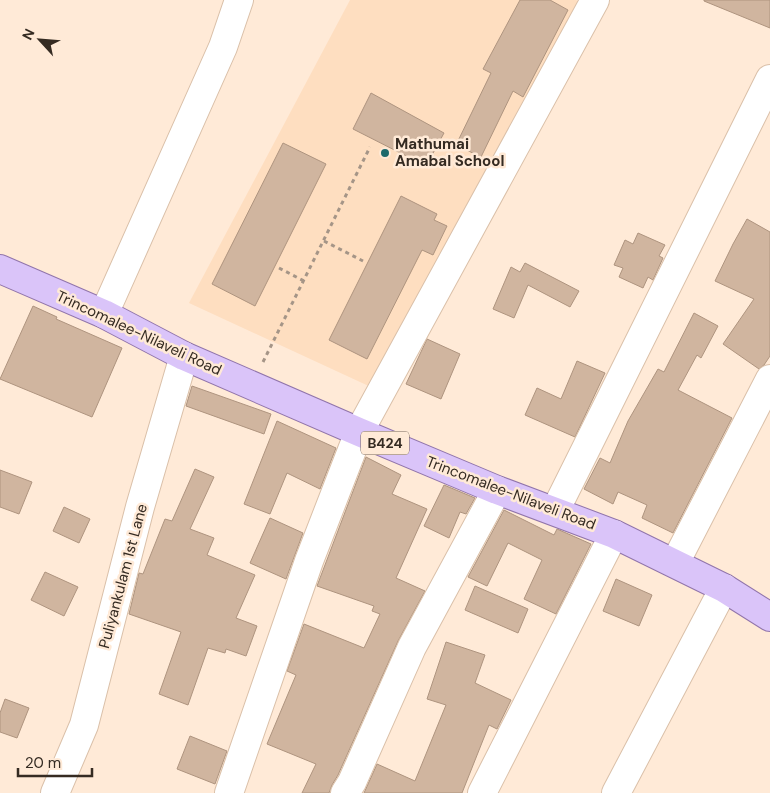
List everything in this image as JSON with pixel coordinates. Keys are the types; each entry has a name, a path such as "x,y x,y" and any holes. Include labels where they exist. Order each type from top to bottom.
{"main road":[{"name":"Trincomalee-Nilaveli Road","path":"0,269 104,314 184,356 359,432 497,490 614,534 724,588 770,617"}],"street":[{"path":"104,314 223,47 239,0"},
{"path":"229,793 309,561 359,432 595,0"},
{"path":"555,511 770,79"},
{"name":"Puliyankulam 1st Lane","path":"55,793 84,725 140,507 184,356"},
{"path":"676,563 770,380"},
{"path":"345,793 352,782 412,646 497,490"},
{"path":"482,793 614,534"},
{"path":"616,793 724,588"}],"path":[{"path":"251,385 370,147"},
{"path":"324,241 363,261"},
{"path":"279,268 304,281"}],"shaded area":[{"name":"Mathumai Amabal School","path":"350,0 576,0 583,4 373,388 189,303"}],"building":[{"path":"520,0 550,0 568,10 523,97 513,91 481,157 456,145 491,73 483,69"},
{"path":"770,0 770,28 704,1"},
{"path":"371,93 444,133 426,166 353,129"},
{"path":"283,143 326,164 255,306 212,284"},
{"path":"401,196 437,214 434,220 447,226 433,255 422,250 367,359 329,340"},
{"path":"747,219 770,232 770,356 759,369 723,344 754,299 715,281"},
{"path":"638,233 665,245 659,256 663,258 653,280 648,277 643,288 619,277 623,268 614,265 625,240 633,244"},
{"path":"525,263 579,291 570,307 528,285 514,318 493,309 511,267 520,272"},
{"path":"33,306 57,317 56,319 122,348 92,417 0,379"},
{"path":"694,313 718,326 701,358 697,355 678,390 732,418 673,533 642,518 647,505 618,492 613,504 584,489 600,458 610,463 628,421 658,369 664,372"},
{"path":"427,339 460,354 441,399 406,384"},
{"path":"577,361 605,373 575,437 525,415 537,388 561,399"},
{"path":"192,386 271,414 264,434 186,406"},
{"path":"277,421 336,448 320,489 287,473 270,514 244,504"},
{"path":"366,457 401,475 392,494 427,509 396,578 425,591 398,641 329,793 302,793 316,764 267,744 296,675 287,671 304,624 364,648 380,614 372,611 374,606 317,586"},
{"path":"195,469 214,477 190,529 214,538 207,555 255,575 236,618 257,626 246,656 226,649 225,653 208,648 188,705 159,694 181,632 129,614 139,573 143,574 165,519 172,521"},
{"path":"0,470 32,482 19,514 0,507"},
{"path":"444,485 475,498 466,514 460,512 449,538 424,526"},
{"path":"64,507 90,519 79,543 53,531"},
{"path":"504,510 554,535 557,529 591,544 556,614 524,599 542,560 508,543 487,586 468,577"},
{"path":"270,518 303,533 286,579 250,563"},
{"path":"45,572 78,587 64,616 31,600"},
{"path":"616,579 652,595 639,626 603,611"},
{"path":"475,586 528,609 518,633 465,610"},
{"path":"446,642 485,655 475,683 511,700 497,729 489,725 462,793 364,793 377,764 415,781 446,705 427,699"},
{"path":"5,699 29,708 17,738 0,732 0,713"},
{"path":"190,736 227,751 215,784 177,769"}],"place":[{"name":"Mathumai Amabal School","path":"385,153"}]}
